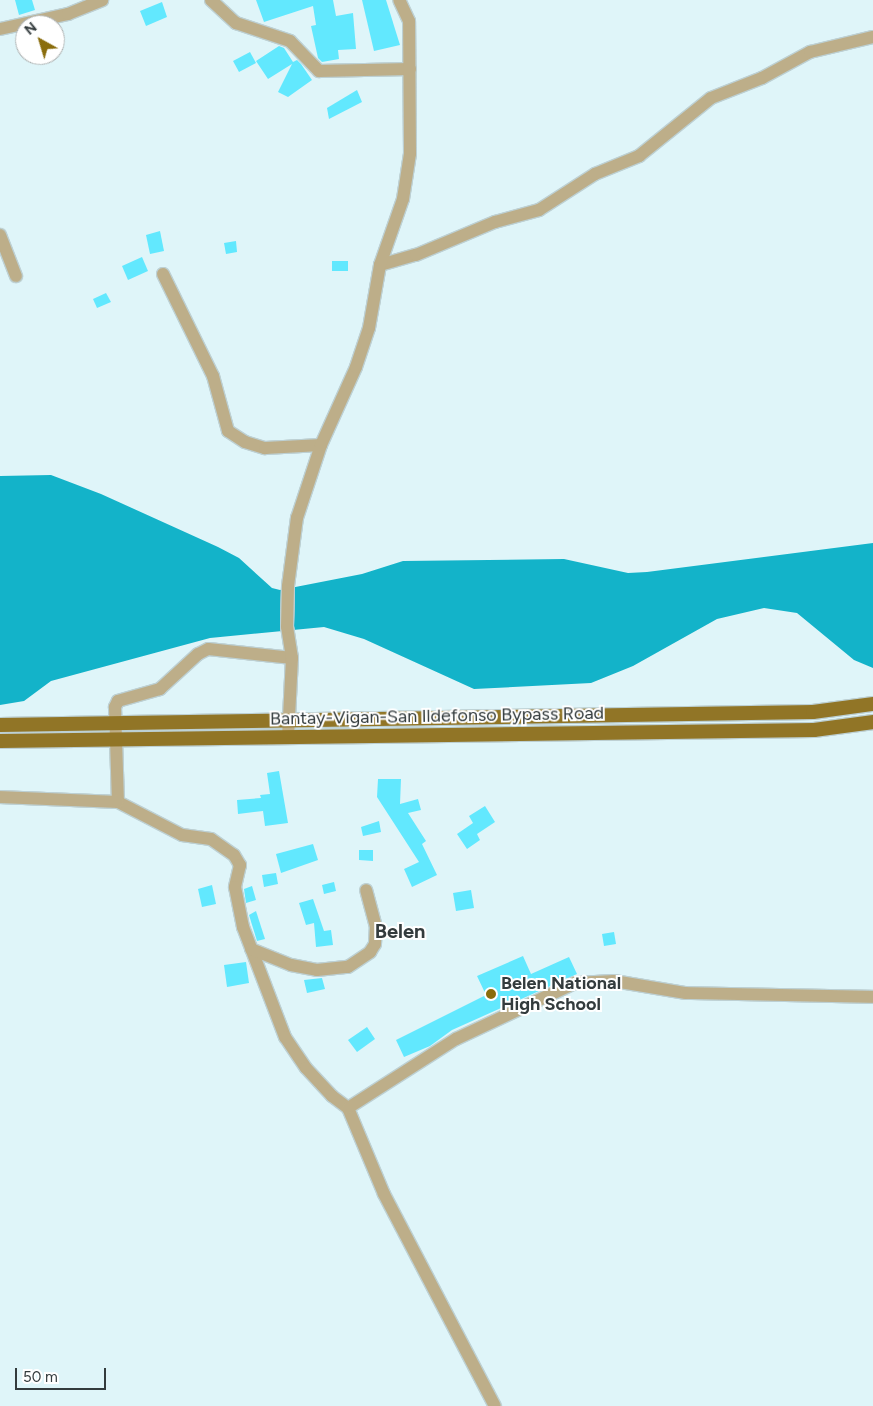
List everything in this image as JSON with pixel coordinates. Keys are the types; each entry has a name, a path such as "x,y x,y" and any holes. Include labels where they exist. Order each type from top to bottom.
{"main road":[{"name":"Bantay-Vigan-San Ildefonso Bypass Road","path":"0,725 290,722 813,712 873,704"},
{"name":"Bantay-Vigan-San Ildefonso Bypass Road","path":"0,741 814,730 873,722"}],"street":[{"path":"68,14 70,0"},
{"path":"0,29 68,14 102,0"},
{"path":"211,0 236,24 290,41 319,71 410,69"},
{"path":"288,736 292,658 288,627 288,586 296,518 321,445 364,343 380,265 403,199 410,154 409,21 399,0"},
{"path":"380,265 416,255 495,222 539,210 595,174 639,156 711,98 762,78 810,52 873,37"},
{"path":"0,235 16,276"},
{"path":"163,274 213,376 228,431 245,442 264,448 321,445"},
{"path":"118,802 118,739 115,707 118,701 160,689 198,654 208,649 292,658"},
{"path":"0,797 118,802 182,835 211,839 234,854 240,865 235,887 238,911 276,1016 295,1054 332,1096 348,1108 384,1194 495,1406"},
{"path":"251,948 317,970 348,967 370,952 374,944 376,927 366,890"},
{"path":"348,1108 456,1039 575,983 614,981 686,993 873,997"}],"water":[{"path":"51,475 101,494 218,547 239,558 272,588 280,590 362,574 403,561 564,559 628,573 873,543 873,668 854,660 797,613 764,608 717,619 633,666 591,683 474,689 364,639 324,627 210,638 51,681 24,701 0,705 0,476"}],"building":[{"path":"15,0 32,0 35,10 19,15"},
{"path":"256,0 333,0 336,16 353,13 356,49 338,50 339,59 322,62 318,58 311,26 316,25 313,6 264,22"},
{"path":"362,0 386,0 400,45 374,51"},
{"path":"162,2 167,17 146,26 140,11"},
{"path":"279,46 284,48 293,62 297,60 301,64 312,80 288,97 278,92 292,64 268,79 256,61"},
{"path":"250,52 256,63 239,72 233,61"},
{"path":"357,90 362,102 329,119 327,108"},
{"path":"160,231 164,251 150,254 146,235"},
{"path":"236,241 237,252 226,254 224,243"},
{"path":"142,257 148,271 128,280 122,266"},
{"path":"332,261 348,261 348,271 332,271"},
{"path":"106,293 111,302 97,308 93,299"},
{"path":"279,771 288,823 265,826 263,811 238,814 237,800 261,798 260,795 270,794 267,773"},
{"path":"378,779 401,779 400,804 418,799 421,810 408,813 426,841 422,844 437,875 412,887 404,869 419,862 377,797"},
{"path":"485,806 495,822 477,834 480,840 467,849 457,834 473,823 469,816"},
{"path":"379,821 381,832 363,836 361,827"},
{"path":"313,844 318,860 281,873 276,854"},
{"path":"359,850 373,850 373,861 359,860"},
{"path":"276,873 278,884 264,887 262,875"},
{"path":"334,882 336,891 324,894 322,885"},
{"path":"212,885 216,904 202,907 198,889"},
{"path":"252,886 256,900 246,903 244,889"},
{"path":"471,890 474,908 456,911 453,893"},
{"path":"313,899 324,931 331,930 333,945 316,947 314,923 306,925 299,903"},
{"path":"256,911 265,939 257,941 249,915"},
{"path":"614,932 616,944 604,946 602,934"},
{"path":"523,956 531,974 569,957 577,974 452,1030 430,1046 404,1057 396,1040 486,995 477,976"},
{"path":"246,962 249,983 227,987 224,965"},
{"path":"322,978 325,989 307,993 304,980"},
{"path":"367,1027 375,1039 357,1052 348,1040"}],"place":[{"name":"Belen National High School","path":"491,994"}],"district":[{"name":"Belen","path":"400,931"}]}
